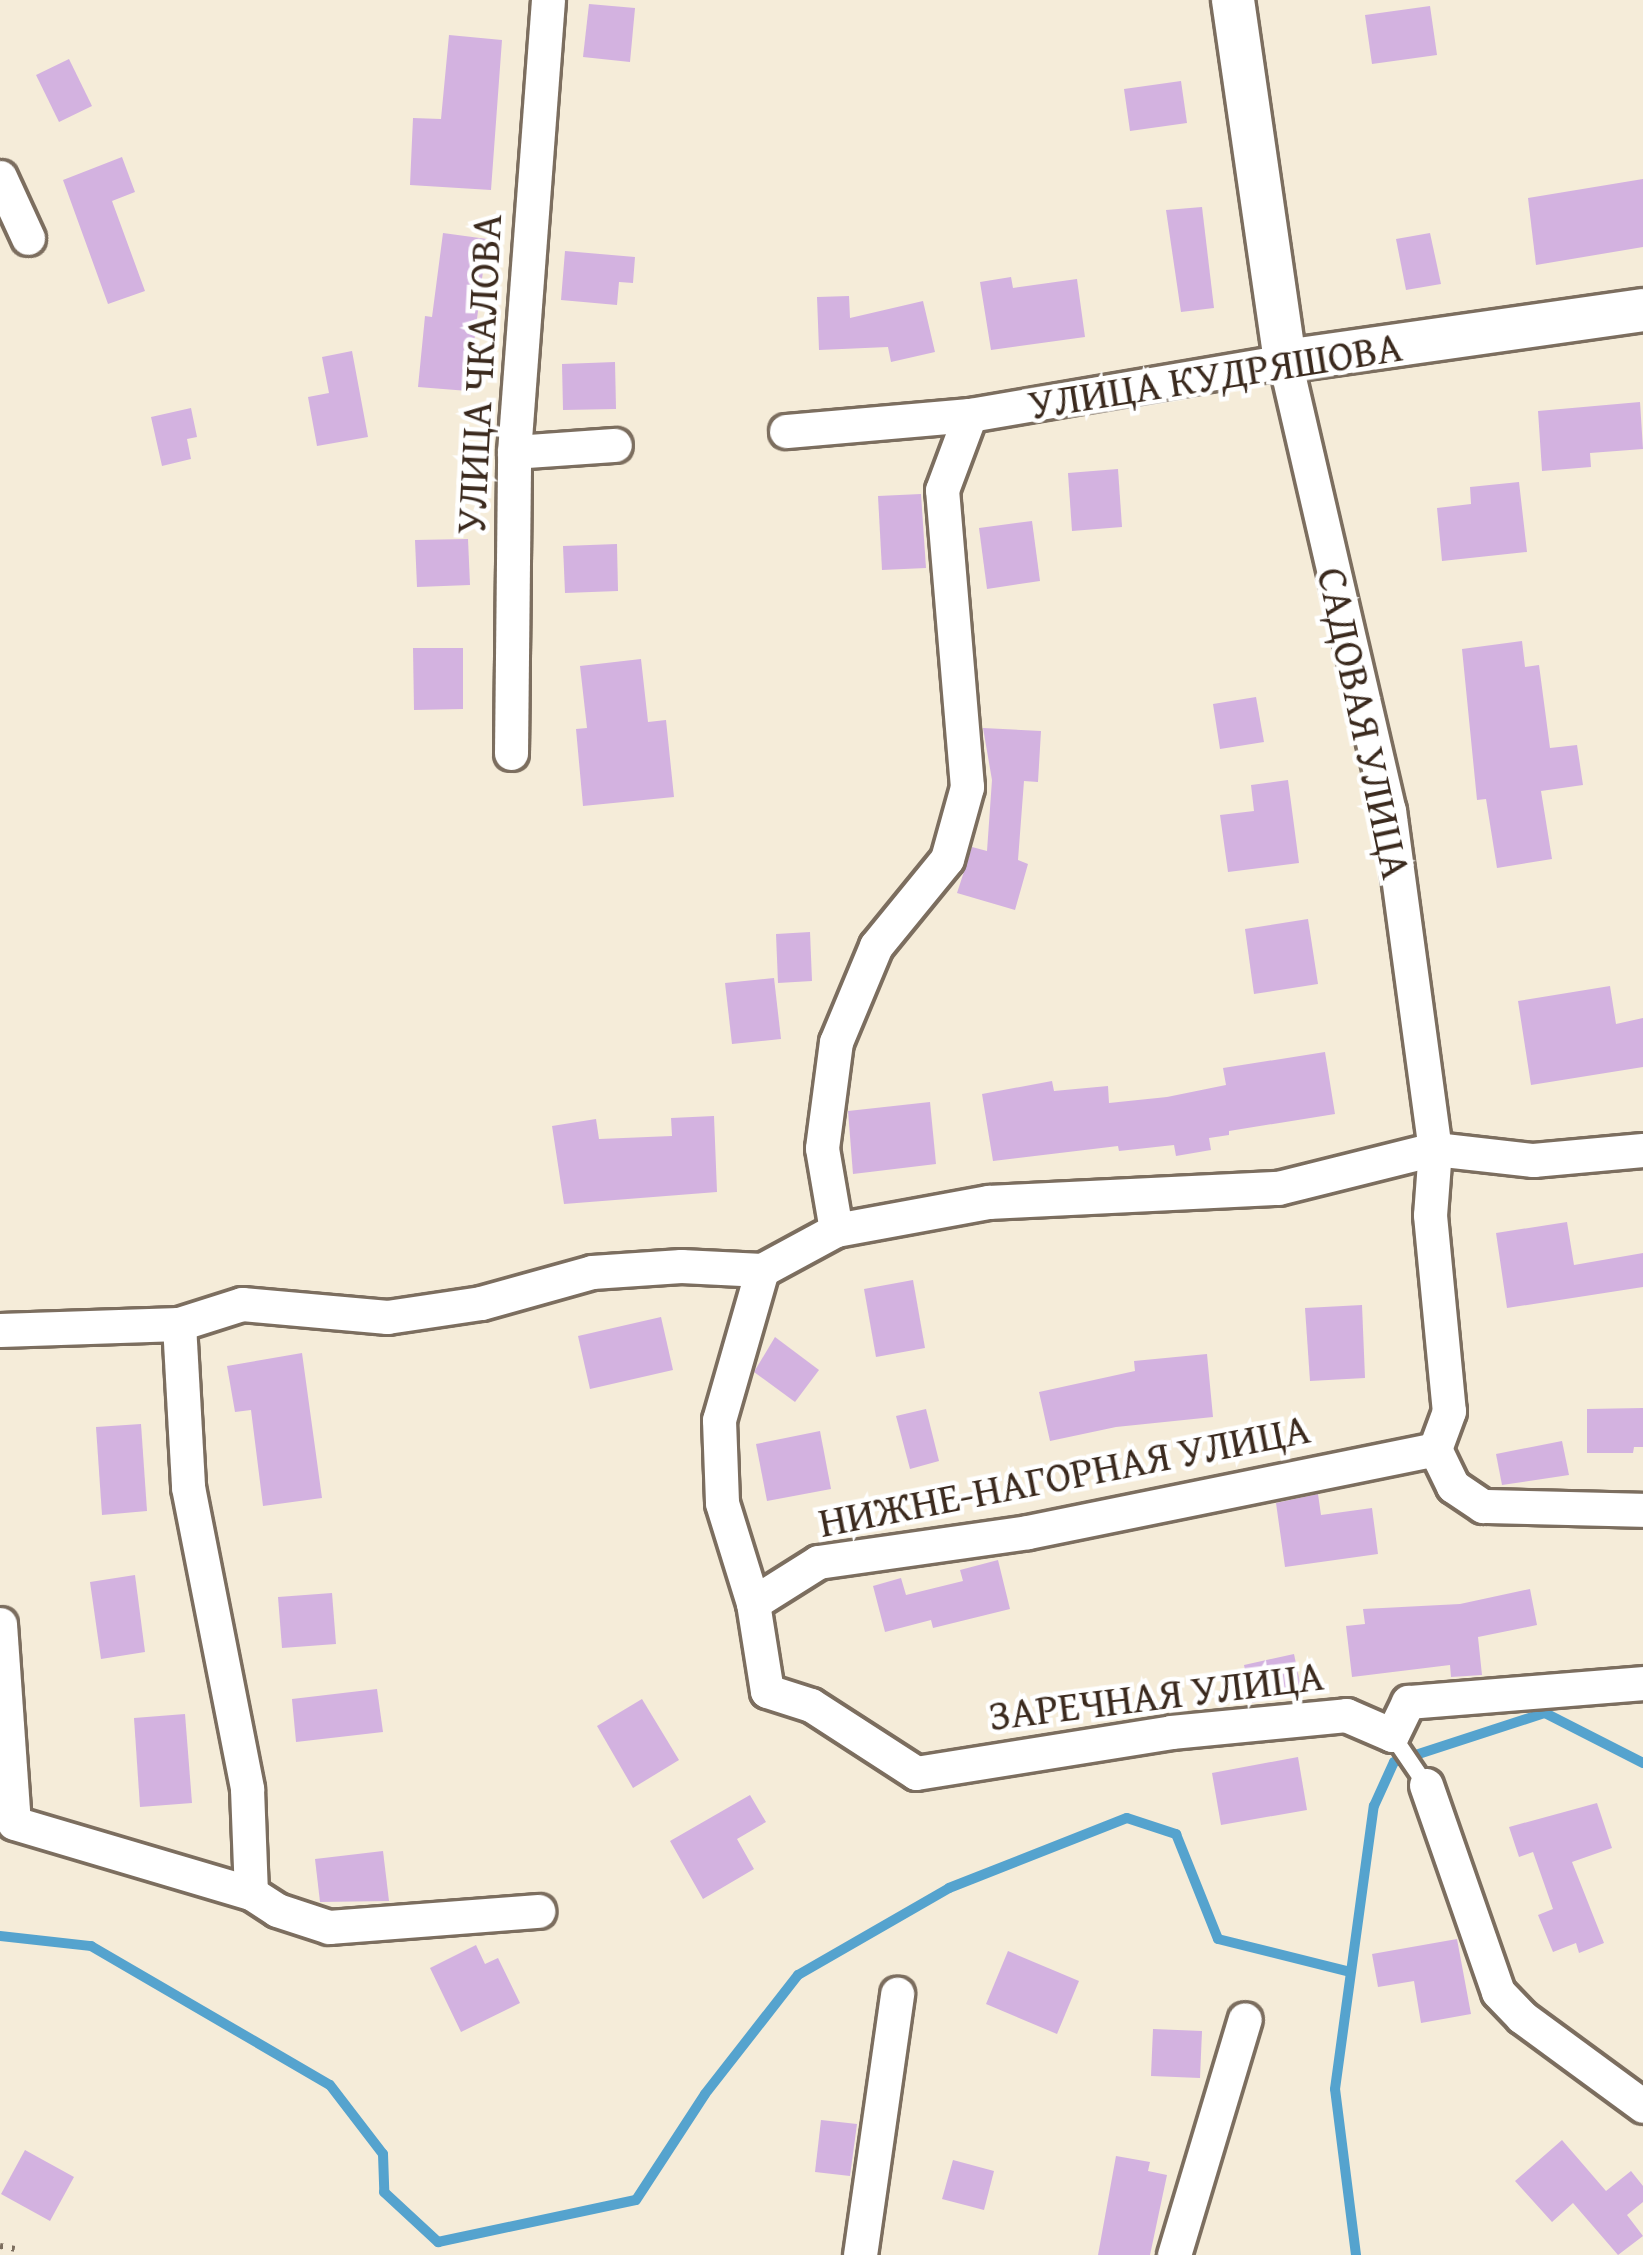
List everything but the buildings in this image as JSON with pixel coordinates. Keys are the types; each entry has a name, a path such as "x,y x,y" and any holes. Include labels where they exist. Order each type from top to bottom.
{"street":[{"name":"УЛИЦА ЧКАЛОВА","path":"511,753 514,452 548,0"},
{"name":"САДОВАЯ УЛИЦА","path":"1233,0 1285,361 1389,810 1436,1149 1430,1215 1449,1411 1435,1449"},
{"path":"0,177 28,238"},
{"name":"УЛИЦА КУДРЯШОВА","path":"786,431 970,415 1285,361 1643,310"},
{"path":"836,1230 822,1148 836,1042 876,946 946,859 968,787 942,490 970,415"},
{"path":"514,452 615,445"},
{"path":"0,1330 178,1324 242,1304 387,1318 481,1303 592,1272 681,1265 762,1270 836,1230 989,1202 1278,1188 1436,1149 1533,1160 1643,1150"},
{"path":"753,1603 722,1503 719,1420 762,1270"},
{"path":"178,1324 188,1487 247,1790 251,1893"},
{"path":"1435,1449 1453,1486 1484,1506 1643,1510"},
{"name":"НИЖНЕ-НАГОРНАЯ УЛИЦА","path":"753,1603 818,1562 1028,1532 1435,1449"},
{"name":"ЗАРЕЧНАЯ УЛИЦА","path":"753,1603 767,1691 811,1705 916,1773 1171,1732 1346,1715 1392,1735"},
{"path":"0,1624 14,1822 251,1893 277,1910 329,1927 538,1911"},
{"path":"1392,1735 1408,1702 1643,1684"},
{"path":"1426,1785 1498,1992 1522,2017 1643,2106"},
{"path":"860,2255 897,1994"},
{"path":"1174,2255 1245,2019"}],"lane":[{"path":"1392,1735 1426,1785"}],"path":[{"path":"0,2246 15,2249"}],"waterway":[{"path":"1356,2255 1335,2089 1374,1806 1394,1762 1545,1713 1643,1763"},
{"path":"0,1936 91,1946 330,2085 383,2154 384,2192 438,2242 636,2200 705,2094 798,1975 949,1888 1127,1818 1176,1834 1218,1939 1350,1972"}]}
